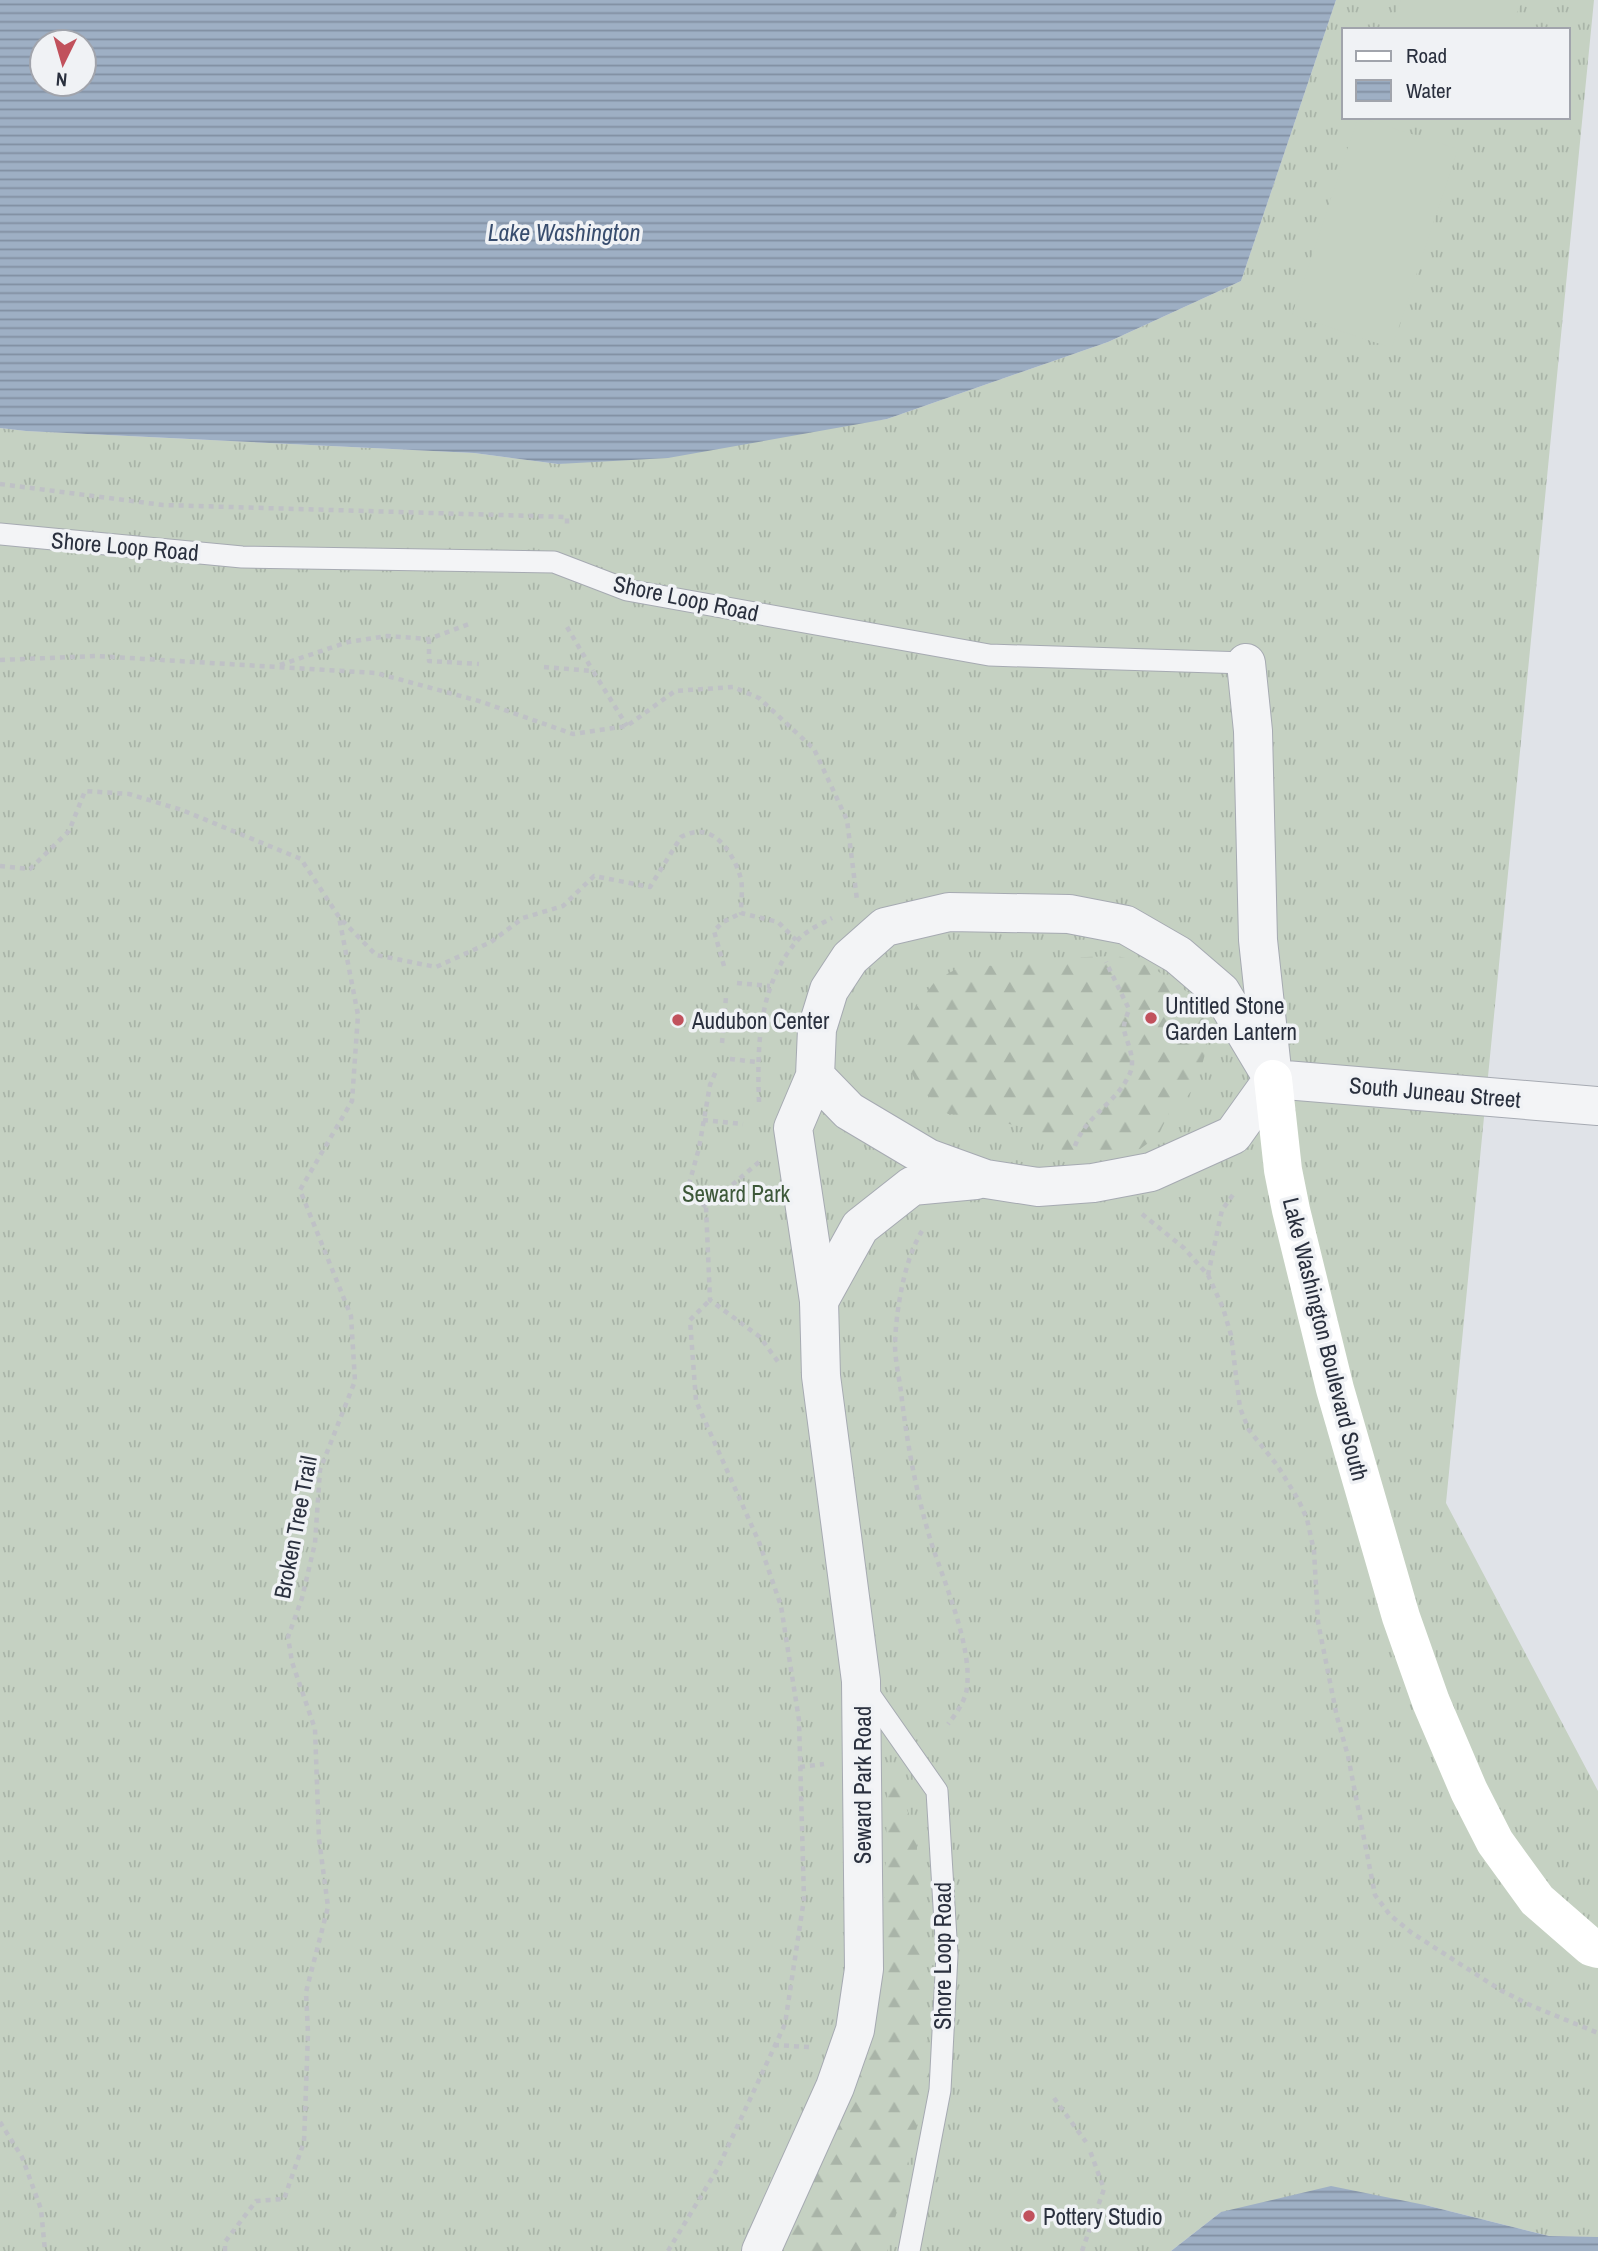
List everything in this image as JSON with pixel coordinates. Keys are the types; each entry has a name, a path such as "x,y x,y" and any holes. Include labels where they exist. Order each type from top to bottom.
{"main road":[{"name":"Lake Washington Boulevard South","path":"1273,1079 1283,1170 1335,1389 1401,1617 1431,1702 1469,1791 1495,1842 1537,1900 1591,1947 1598,1949"}],"street":[{"name":"Lake Washington Boulevard South","path":"1246,663 1253,731 1258,940 1273,1079"},
{"name":"Seward Park Road","path":"761,2251 835,2087 855,2030 864,1969 861,1681 821,1377 818,1301 793,1128 815,1076 817,1029 830,990 850,958 885,928 949,912 1069,914 1126,925 1178,955 1221,992 1273,1079"},
{"path":"815,1076 849,1111 928,1158 986,1179 1038,1187 1093,1183 1151,1172 1233,1135 1273,1079"},
{"name":"South Juneau Street","path":"1273,1079 1598,1105"},
{"path":"818,1301 860,1227 912,1186 986,1179"}],"lane":[{"name":"Shore Loop Road","path":"0,534 242,556 554,562 627,590 989,655 1246,663"},
{"name":"Shore Loop Road","path":"861,1681 937,1791 947,1955 940,2090 909,2251"}],"path":[{"path":"0,484 163,505 567,517 567,526"},
{"path":"276,667 348,642 387,636 429,639 472,623"},
{"path":"568,626 627,726"},
{"path":"429,639 429,661 478,664"},
{"path":"0,660 96,656 376,673 479,701 573,734 627,726 675,691 733,687 759,698 814,749 846,820 857,904"},
{"path":"544,667 593,671"},
{"path":"0,866 30,869 69,831 85,790 129,794 182,810 300,859 339,917 376,955 436,967 491,942 523,918 563,906 594,876 650,887 681,837 698,831 723,844 735,862 741,881 741,913"},
{"path":"724,966 714,931 723,922 741,913 778,922 797,940"},
{"name":"Broken Tree Trail","path":"225,2251 225,2242 256,2201 284,2199 304,2142 308,2056 306,1992 328,1907 319,1839 315,1729 292,1662 288,1637 302,1598 314,1543 320,1470 355,1381 351,1316 300,1190 352,1101 358,1015 339,917"},
{"path":"1077,1154 1075,1146 1079,1135 1123,1086 1132,1070 1130,1046 1124,1027 1129,1009 1103,957"},
{"path":"737,983 770,986"},
{"path":"722,1043 726,997"},
{"path":"730,1059 757,1062"},
{"path":"706,1207 695,1199 688,1188 710,1085 716,1071"},
{"path":"703,1120 743,1124"},
{"path":"706,1207 763,1158"},
{"path":"1208,1275 1222,1210 1235,1192"},
{"path":"668,2251 718,2168 785,2024 804,1899 799,1720 781,1606 759,1542 696,1401 690,1320 710,1300 706,1207"},
{"path":"1136,1210 1184,1248 1208,1275 1223,1308 1231,1335 1240,1409 1249,1430 1277,1465 1307,1519 1314,1551 1318,1622 1375,1895 1390,1915 1412,1933 1503,1991 1598,2033"},
{"path":"928,1222 917,1238 907,1266 895,1346 909,1449 924,1517 957,1616 965,1653 967,1687 959,1710 948,1724"},
{"path":"710,1300 760,1337 780,1364"},
{"path":"800,1767 825,1764"},
{"path":"1054,2098 1086,2142"},
{"path":"0,2122 22,2157 41,2209 44,2251"},
{"path":"1082,2251 1104,2189 1089,2148"}],"green space":[{"name":"Seward Park","path":"1336,0 1594,0 1446,1503 1598,1791 1598,2237 1549,2236 1425,2205 1221,2212 1171,2251 0,2251 0,428 474,453 558,464 887,419 1108,342 1241,281"},
{"path":"1401,0 1523,0 1510,28 1389,28"},
{"path":"1357,119 1458,149 1392,348 1292,315"},
{"path":"1116,956 1141,963 1164,975 1205,1008 1206,1051 1197,1082 1185,1100 1169,1113 1158,1136 1140,1149 1096,1156 1062,1150 1042,1134 1027,1128 983,1118 948,1114 918,1086 897,1043 912,1012 936,980 964,965 1001,966 1027,959"},
{"path":"888,1761 916,1833 929,2072 887,2251 775,2251 882,2026"}],"water":[{"name":"Lake Washington","path":"0,0 1336,0 1241,281 1108,342 887,419 668,458 558,464 474,453 0,428"},
{"path":"1331,2186 1425,2205 1549,2236 1598,2237 1598,2251 1171,2251 1221,2212"}],"place":[{"name":"Untitled Stone Garden Lantern","path":"1151,1018"},
{"name":"Audubon Center","path":"678,1020"},
{"name":"Pottery Studio","path":"1029,2216"}]}
